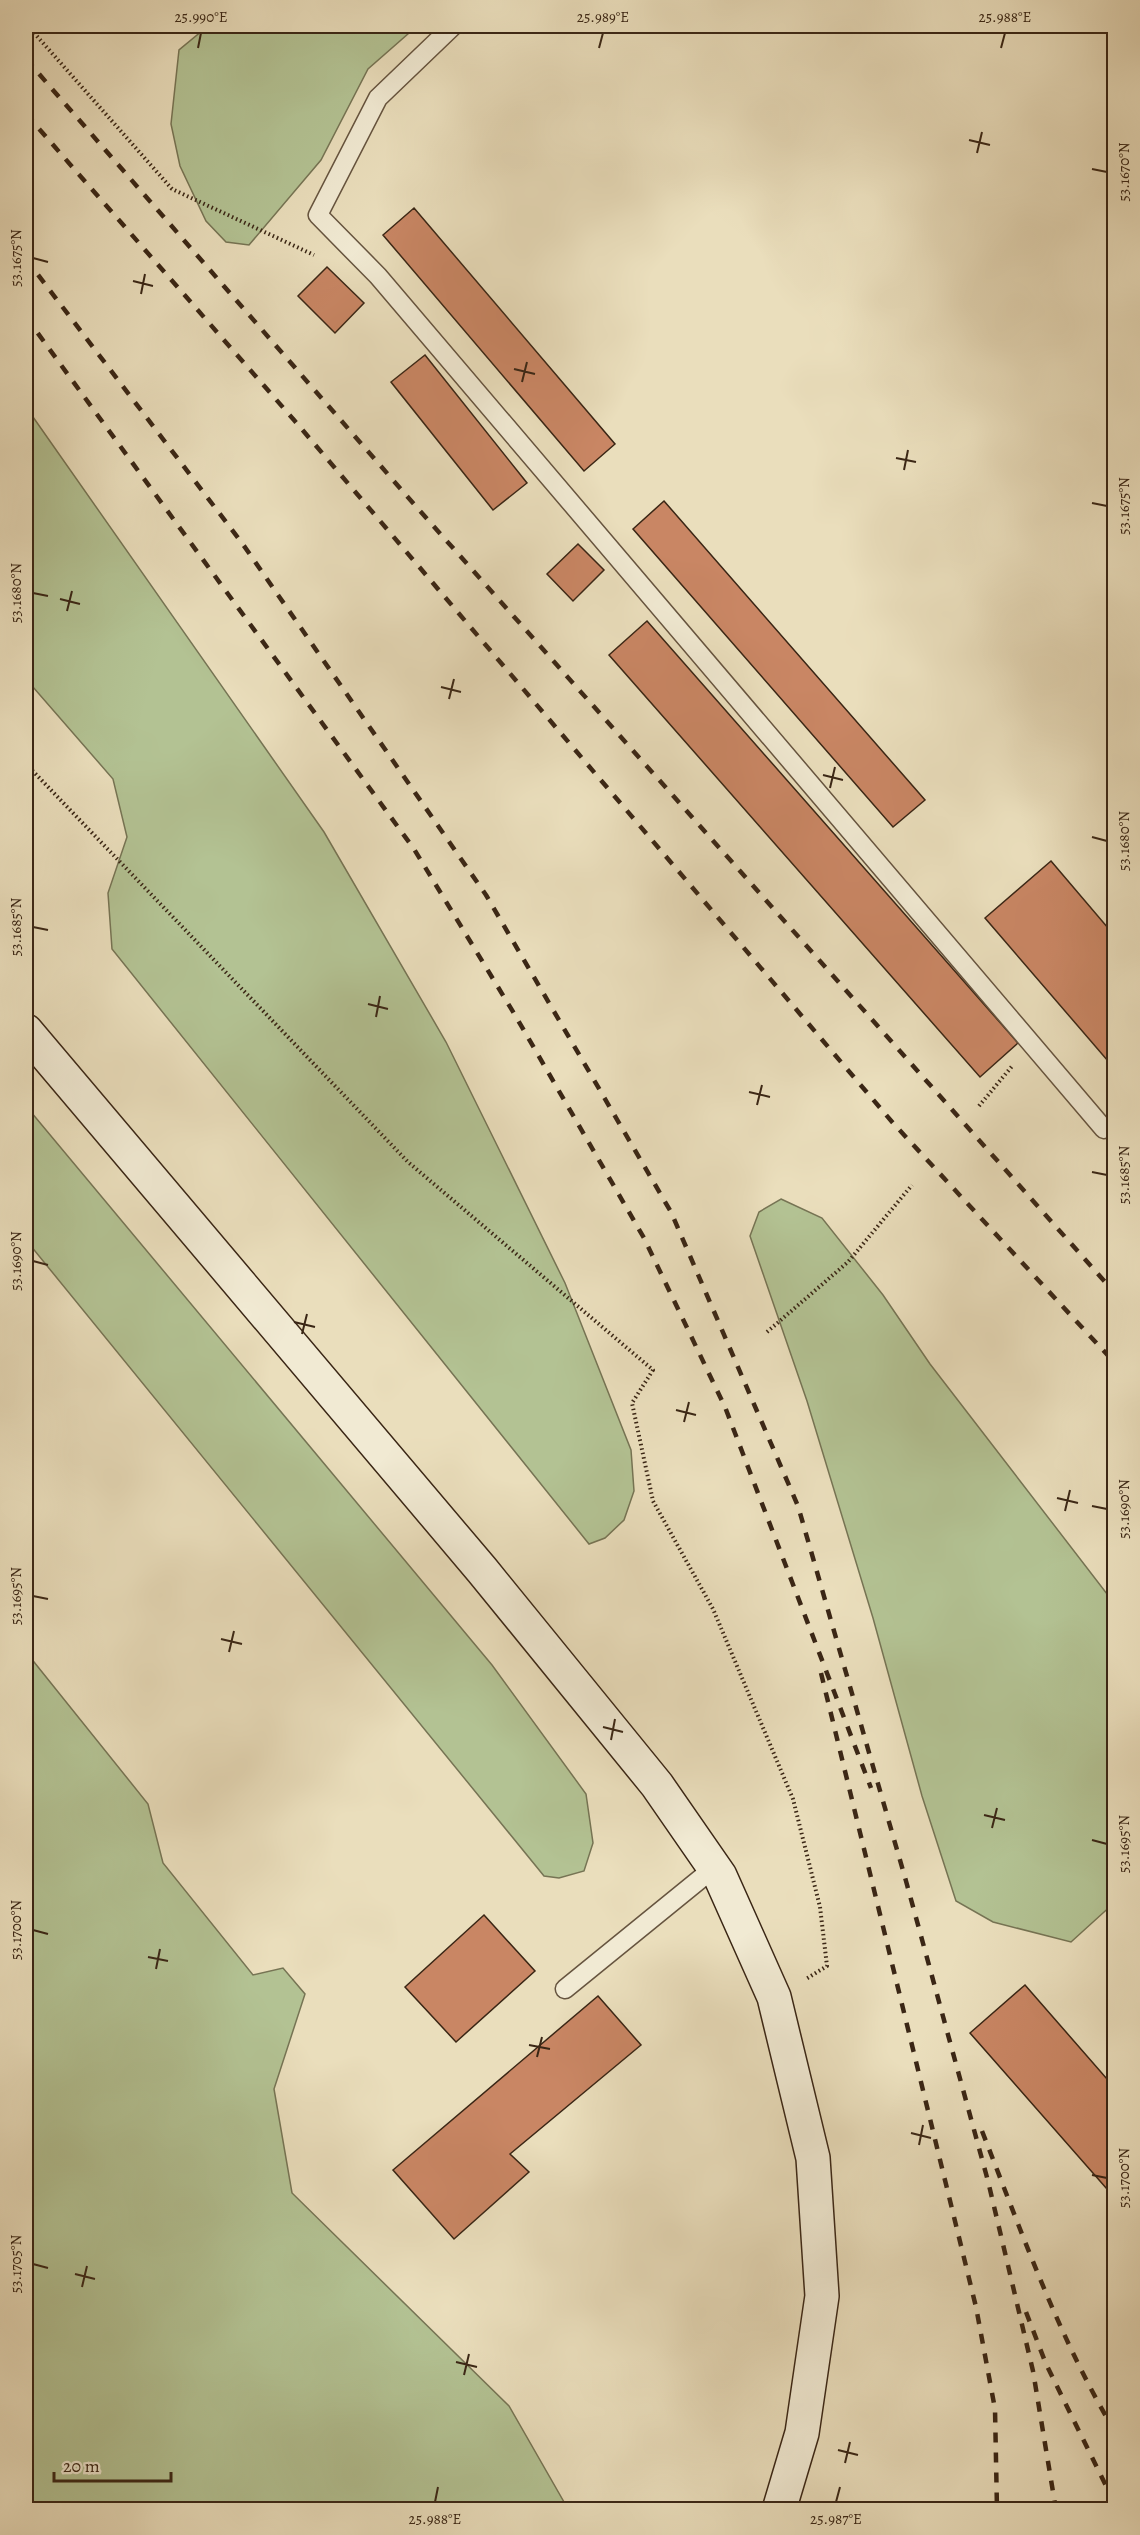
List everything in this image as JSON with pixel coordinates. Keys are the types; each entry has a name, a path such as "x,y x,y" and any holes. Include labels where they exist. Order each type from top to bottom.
{"street":[{"path":"26,1031 482,1570 657,1785 714,1868 774,1997 813,2158 822,2296 802,2433 779,2510"}],"lane":[{"path":"453,26 378,98 318,215 378,276 1104,1129"},
{"path":"565,1989 714,1868"}],"path":[{"path":"28,26 172,189 317,257"},
{"path":"26,764 408,1162 653,1370 632,1403 653,1502 713,1609 793,1799 820,1906 828,1966 774,1997"},
{"path":"979,1106 1031,1044"},
{"path":"767,1332 848,1262 912,1185"}],"green space":[{"path":"208,26 417,26 368,69 321,160 249,245 226,242 206,221 180,166 171,124 179,50"},
{"path":"26,407 324,832 446,1042 565,1283 631,1450 634,1491 624,1520 605,1538 589,1544 112,949 108,893 127,837 113,779 26,679"},
{"path":"26,1106 492,1665 586,1794 593,1843 584,1871 559,1878 544,1876 26,1240"},
{"path":"781,1199 822,1218 883,1295 930,1364 1114,1603 1114,1903 1071,1942 993,1922 956,1901 922,1796 873,1618 807,1401 750,1236 759,1212"},
{"path":"26,1652 148,1804 163,1863 253,1975 283,1968 305,1994 274,2089 292,2193 509,2406 568,2509 26,2509"}],"building":[{"path":"414,208 615,444 584,471 383,235"},
{"path":"327,267 364,303 335,333 298,296"},
{"path":"425,355 527,483 493,510 391,382"},
{"path":"664,501 925,800 893,827 633,529"},
{"path":"578,544 604,570 573,601 547,574"},
{"path":"647,621 1018,1043 980,1077 609,655"},
{"path":"1051,861 1114,935 1114,1068 985,918"},
{"path":"484,1915 535,1971 456,2042 405,1987"},
{"path":"1025,1985 1114,2087 1114,2197 970,2033"},
{"path":"598,1996 641,2045 510,2154 529,2172 454,2239 393,2170"}],"railway":[{"path":"26,59 413,503 1114,1292"},
{"path":"26,114 294,420 893,1123 1114,1362"},
{"path":"26,259 242,543 486,895 671,1212 798,1506 906,1881 988,2181 1033,2371 1056,2510"},
{"path":"26,317 414,849 515,1015 644,1238 725,1407 871,1788"},
{"path":"821,1673 976,2307 995,2409 997,2510"},
{"path":"982,2131 1058,2321 1114,2430"},
{"path":"1026,2312 1046,2364 1114,2502"}]}
